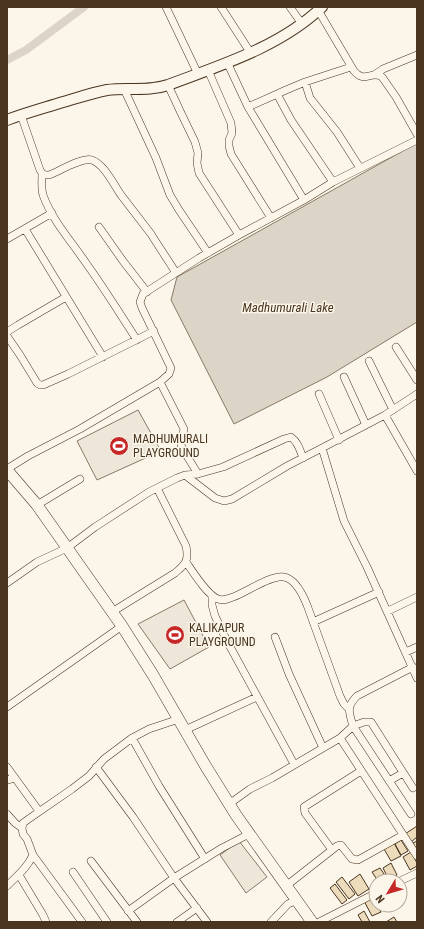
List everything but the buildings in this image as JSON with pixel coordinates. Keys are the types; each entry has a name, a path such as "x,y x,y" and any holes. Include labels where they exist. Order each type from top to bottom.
{"main road":[{"path":"7,470 36,505 122,626 230,804 312,922"}],"street":[{"path":"166,7 230,123 232,133 229,146 231,154 272,218"},
{"path":"221,7 250,52"},
{"path":"290,7 302,24"},
{"path":"7,120 86,95 107,90 145,90 168,85 227,62 270,42 302,24 320,8 351,67 358,76 363,78 374,75 383,69 416,58"},
{"path":"227,62 248,107 304,200"},
{"path":"248,107 305,82 351,67"},
{"path":"374,75 379,75 382,77 417,134"},
{"path":"305,82 310,98 327,117 360,168"},
{"path":"168,85 195,142 198,153 197,163 199,173 239,235"},
{"path":"124,89 156,158 170,195 208,253"},
{"path":"277,94 291,120 333,182"},
{"path":"21,115 42,173 41,186 43,194 52,213 138,340"},
{"path":"7,470 28,456 80,429 160,382 169,374 171,368 140,302 143,294 208,253 304,200 333,182 417,140"},
{"path":"42,173 49,175 86,160 91,160 97,163 102,167 176,273"},
{"path":"7,239 52,213"},
{"path":"99,227 123,262 147,292"},
{"path":"25,228 103,357"},
{"path":"7,332 66,296"},
{"path":"7,336 37,384 43,385 154,332"},
{"path":"396,347 417,380"},
{"path":"369,362 393,410"},
{"path":"344,377 366,425"},
{"path":"160,382 184,429 181,444 182,448 198,474"},
{"path":"319,394 339,440"},
{"path":"185,476 215,498 224,501 232,499 287,466 385,415 417,394"},
{"path":"385,415 417,471"},
{"path":"7,583 37,562 67,548 95,527 149,492 177,478 223,467 291,437 298,443 303,458"},
{"path":"322,448 344,521 388,611 417,678"},
{"path":"36,505 80,479"},
{"path":"112,612 175,573 186,562 188,555 186,546 158,488"},
{"path":"186,562 207,591 219,600 225,600 236,596 276,578 284,577 296,586 303,596 314,622 335,684 344,704 349,709 353,726 411,814"},
{"path":"314,622 379,592"},
{"path":"212,596 214,616 294,764"},
{"path":"388,611 417,597"},
{"path":"7,707 122,626"},
{"path":"275,637 323,748"},
{"path":"406,652 417,647"},
{"path":"349,709 357,696 413,668"},
{"path":"185,730 257,697"},
{"path":"82,922 33,855 22,828 23,823 89,776 104,759 132,738 149,729 179,718"},
{"path":"230,804 250,789 272,778 340,738 353,726 364,722 371,722 413,788"},
{"path":"132,738 159,786 205,859"},
{"path":"340,738 417,856"},
{"path":"7,767 38,811"},
{"path":"96,767 133,817 174,878 207,922"},
{"path":"332,850 305,813 304,807 361,771"},
{"path":"389,781 403,773"},
{"path":"7,780 15,778"},
{"path":"7,814 22,828"},
{"path":"128,911 174,878 222,848 250,834"},
{"path":"286,886 337,846 341,845 352,859 358,860 403,835"},
{"path":"7,886 30,863 33,855"},
{"path":"92,861 137,922"},
{"path":"73,872 107,922"},
{"path":"19,875 44,914 46,922"},
{"path":"319,922 368,897"},
{"path":"271,922 288,904 297,900"},
{"path":"177,922 197,908"}],"shaded area":[{"name":"MADHUMURALI PLAYGROUND","path":"138,410 161,451 97,480 77,441"},
{"name":"KALIKAPUR PLAYGROUND","path":"184,600 209,647 170,669 138,624"},
{"path":"239,841 267,877 246,893 220,855"}],"water":[{"name":"Madhumurali Lake","path":"417,143 417,322 327,377 234,424 171,300 177,277"}],"waterway":[{"path":"7,60 26,50 84,7"}],"place":[{"name":"MADHUMURALI PLAYGROUND","path":"119,446"},
{"name":"KALIKAPUR PLAYGROUND","path":"175,635"}]}
